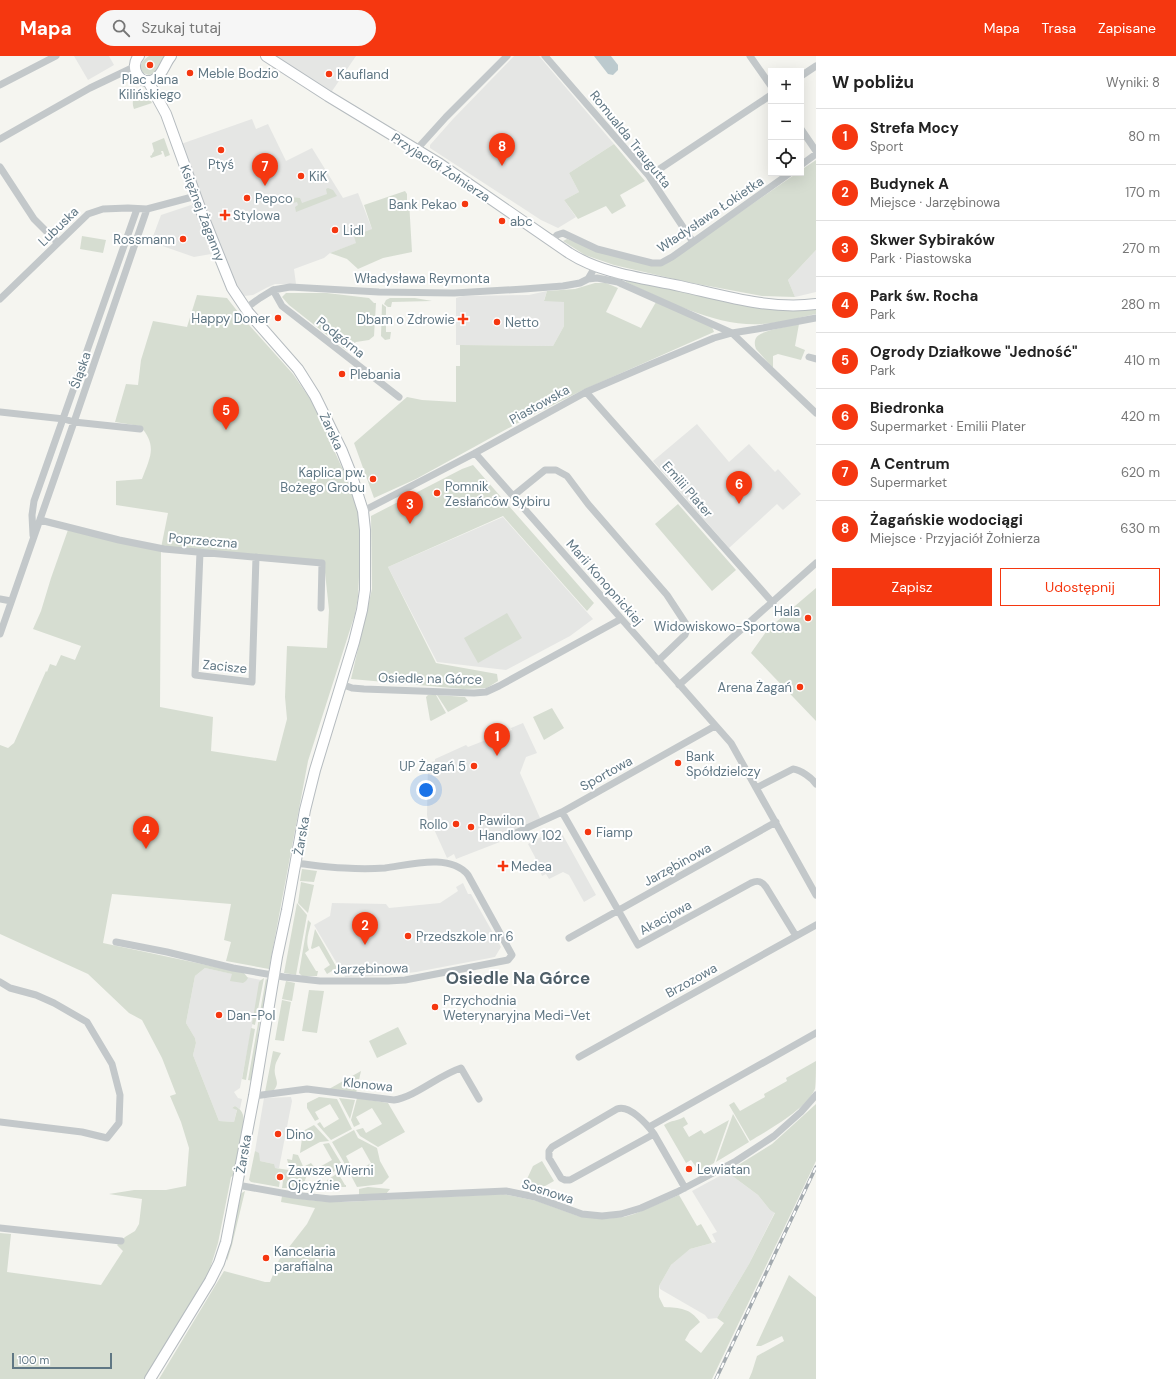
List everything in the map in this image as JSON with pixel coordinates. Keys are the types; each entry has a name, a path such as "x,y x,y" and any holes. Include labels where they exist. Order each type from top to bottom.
{"street":[{"path":"0,85 56,56"},
{"path":"0,139 90,88 134,67 134,62 139,56"},
{"path":"148,81 154,80 159,76 171,56"},
{"name":"Przyjaciół Żołnierza","path":"266,56 328,96 417,149 576,258 732,333"},
{"path":"417,149 446,117 507,56"},
{"name":"Romualda Traugutta","path":"545,56 649,176 693,242"},
{"path":"750,56 768,82"},
{"path":"804,74 816,66"},
{"name":"Księżnej Żaganny","path":"134,67 136,74 142,79 148,81 166,114 228,280 234,292 246,308"},
{"name":"Księżnej Żaganny","path":"159,76 158,82 165,104 166,114"},
{"path":"649,176 768,97"},
{"path":"804,133 816,151"},
{"path":"804,163 816,154"},
{"path":"0,167 34,219 58,243"},
{"name":"Władysława Łokietka","path":"552,241 557,235 563,233 598,249 657,263 668,259 786,176"},
{"name":"Lubuska","path":"0,300 82,219 93,212 112,208 147,209 196,196"},
{"name":"Śląska","path":"33,538 33,508 137,209"},
{"name":"Śląska","path":"0,634 147,209"},
{"path":"588,279 595,267"},
{"name":"Przyjaciół Żołnierza","path":"618,277 763,304 796,306 816,304"},
{"name":"Władysława Reymonta","path":"246,308 273,290 290,287 379,292 454,293 574,284 588,279 618,277"},
{"name":"Podgórna","path":"273,290 282,306 399,397"},
{"name":"Żarska","path":"150,1379 220,1263 226,1242 254,1096 274,976 305,810 315,770 357,631 365,590 366,549 364,511 342,451 306,381 298,369 246,308"},
{"path":"732,333 816,318"},
{"path":"732,333 816,413"},
{"name":"Piastowska","path":"364,511 475,453 586,392 714,338 732,333"},
{"name":"Emilii Plater","path":"586,392 773,603"},
{"path":"0,412 140,429"},
{"name":"Marii Konopnickiej","path":"475,453 734,748 816,895"},
{"path":"513,496 545,470 556,470 564,473 570,479 588,504 667,595 686,624 687,629 685,634 658,661"},
{"path":"33,508 43,511"},
{"name":"Poprzeczna","path":"40,520 118,540 164,549 322,563 321,608"},
{"name":"Zacisze","path":"200,552 195,676 252,682 256,557"},
{"path":"679,685 773,603 816,563"},
{"path":"0,599 11,601"},
{"name":"Osiedle na Górce","path":"341,684 364,690 452,693 486,692 622,619"},
{"name":"Sportowa","path":"507,837 562,812 715,726"},
{"path":"756,788 793,768 814,781 816,784"},
{"name":"Akacjowa","path":"562,812 638,946 751,883 760,882 766,886 796,936"},
{"name":"Jarzębinowa","path":"569,938 776,822"},
{"name":"Jarzębinowa","path":"116,942 274,976 313,980 405,980 508,960 512,955 468,875 458,867 446,863 433,862 378,868 346,868 323,867 296,862"},
{"name":"Brzozowa","path":"579,1057 816,925"},
{"path":"0,982 10,988 36,995 54,1003 86,1022 112,1064 120,1095 119,1123 107,1138 82,1132 0,1122"},
{"path":"686,1188 652,1131 627,1108 619,1108 611,1112 550,1149 548,1153 549,1158 561,1178 565,1180 572,1179 652,1131 816,1033"},
{"name":"Klonowa","path":"254,1096 307,1089 394,1100 404,1098 452,1071 461,1068 479,1099"},
{"name":"Sosnowa","path":"237,1185 306,1197 330,1199 506,1191 535,1197 582,1214 602,1216 628,1212 686,1188 736,1161 767,1142 801,1112 816,1096"},
{"path":"0,1228 121,1241"}],"shaded area":[{"path":"74,56 109,56 114,65 88,80"},
{"name":"Plac Jana Kilińskiego","path":"149,56 166,56 155,73 149,75 143,73 141,65"},
{"name":"Kaufland","path":"274,56 356,56 330,94"},
{"path":"514,56 539,56 614,144 569,173 579,192 564,200 576,217 558,228 541,220 430,148 430,145 453,119"},
{"path":"594,56 611,56 618,65 618,70 613,75 608,74"},
{"path":"138,88 148,96 152,103 134,109 133,101"},
{"path":"252,119 256,129 268,124 286,161 312,148 343,198 358,193 372,229 357,243 330,253 324,258 294,269 296,284 275,284 253,295 244,296 229,273 181,144"},
{"path":"164,138 170,155 165,157 163,151 161,151 162,154 151,158 150,156 154,151 152,143"},
{"path":"614,144 645,181 620,195 626,206 612,214 606,206 578,219 564,200 579,192 569,173"},
{"path":"816,160 816,250 788,280 795,297 762,296 687,282 614,265 585,255 563,241 567,239 644,264 664,265 793,176 804,176 804,168"},
{"path":"328,188 333,190 337,196 296,212 295,207 298,205 297,202 293,203 291,197 300,198 302,203 327,194 326,189"},
{"path":"405,191 407,194 407,201 409,201 412,252 383,258 358,269 347,259 330,253 356,243 354,236 372,229 364,205"},
{"path":"191,205 194,207 211,254 194,257 151,242 161,215"},
{"path":"82,236 106,240 103,253 80,249"},
{"path":"816,250 816,292 795,297 788,280"},
{"path":"625,280 816,308 816,314 762,324 745,324 727,321 692,311 626,282"},
{"path":"595,283 606,283 618,288 606,312 641,328 656,302 712,327 714,332 583,390 527,418 416,479 374,498 354,443 407,397 422,400 456,402 456,366 460,366 460,345 553,346 564,326 564,302 544,301 547,291 575,289"},
{"name":"Netto","path":"547,291 544,300 564,301 564,326 553,346 456,345 456,298 463,296 529,295"},
{"path":"286,293 327,293 369,298 376,303 374,336 369,340 356,342 346,350 289,305 282,297"},
{"path":"197,295 227,298 293,374 317,409 359,505 361,536 358,597 355,614 308,761 269,969 226,961 231,942 224,940 231,904 112,894 103,943 244,973 248,978 243,983 230,981 232,974 205,968 195,976 186,1023 195,1038 196,1043 193,1055 219,1121 234,1122 237,1110 232,1108 235,1106 242,1112 244,1120 243,1136 238,1163 234,1175 231,1177 218,1243 209,1272 145,1379 0,1379 0,1233 11,1234 7,1272 101,1285 123,1251 117,1245 125,1237 135,1231 139,1224 142,1199 109,1194 134,1190 166,1190 186,1186 189,1148 181,1122 170,1096 176,1094 162,1058 142,1020 129,1013 88,974 0,934 0,745 8,748 14,743 50,664 56,666 61,655 75,660 81,646 33,629 41,611 69,527 161,548 168,513 116,505 116,481 142,479 150,458 151,446 146,433 140,426 115,422 126,384 138,385 141,360 153,321 187,327","holes":["161,548 324,563 329,610 327,648 287,646 285,697 287,719 276,761 211,751 213,717 160,707"]},
{"path":"390,298 415,298 432,301 392,302 391,307 388,307 384,304 386,300"},
{"path":"382,304 386,307 386,332 391,332 390,339 385,340 381,336"},
{"path":"799,324 795,346 805,350 801,360 778,354 773,356 773,368 756,349 755,339 767,331"},
{"path":"697,424 729,462 749,444 775,472 778,469 801,494 783,510 777,504 729,548 653,461"},
{"path":"473,465 594,603 587,611 503,516 388,567 436,663 497,674 498,681 487,688 463,689 351,679 372,589 371,516 462,469"},
{"path":"678,504 736,570 712,591 655,524"},
{"path":"503,517 593,619 570,636 506,670 437,662 388,567"},
{"name":"Arena Żagań","path":"816,588 816,721 751,653 768,629"},
{"path":"507,613 522,638 478,663 464,638"},
{"path":"428,695 436,695 446,713 431,721 426,697"},
{"path":"437,695 465,697 468,701 448,712"},
{"path":"552,708 564,728 544,740 533,717"},
{"path":"523,723 537,753 526,757 520,773 540,818 505,840 456,859 454,854 447,858 433,827 429,827 427,815 428,763 466,745 468,747 512,730 511,728"},
{"path":"556,829 560,830 596,895 584,902 569,875 563,872 549,879 546,874 542,876 535,857 528,844"},
{"path":"302,869 317,871 314,882 300,881"},
{"path":"301,882 314,885 308,913 298,903"},
{"name":"Przedszkole nr 6","path":"463,883 468,894 471,894 501,947 495,957 416,972 384,976 345,977 314,925 330,916 332,903 386,904 389,908 440,903 458,891 456,887"},
{"path":"297,903 307,915 296,975 284,973"},
{"path":"308,920 311,923 307,940 309,950 305,953 316,971 318,971 317,976 302,976 299,973"},
{"path":"315,929 337,968 327,974 324,969 330,965 319,946 312,949 311,948"},
{"path":"205,968 261,980 240,1088 234,1092 238,1098 242,1099 240,1109 235,1106 232,1108 237,1109 234,1122 219,1121 193,1055 196,1043 195,1038 186,1023 195,976"},
{"path":"264,978 255,1025 252,1024 259,982"},
{"path":"266,978 268,982 259,1027 253,1081 248,1080"},
{"path":"286,981 295,983 292,1001 282,999"},
{"path":"309,990 324,991 317,1033 302,1031"},
{"path":"282,1000 291,1002 284,1041 275,1040"},
{"path":"398,1027 407,1044 377,1058 369,1041"},
{"path":"251,1028 255,1029 246,1080 242,1079"},
{"path":"273,1051 281,1053 275,1066 277,1084 274,1090 265,1092"},
{"path":"816,1061 815,1089 810,1097 795,1112 750,1141 729,1105 734,1102 740,1111 765,1097 764,1094 787,1081 786,1078"},
{"path":"361,1071 356,1093 329,1089"},
{"path":"291,1097 292,1101 279,1168 274,1168 274,1164 260,1161 255,1151 264,1098"},
{"path":"319,1097 337,1099 352,1129 331,1140 317,1124 320,1122 324,1128 339,1119 330,1104 315,1112 319,1119 315,1121 307,1108 307,1103"},
{"path":"339,1098 355,1100 350,1119"},
{"path":"357,1098 388,1103 405,1132 378,1147 360,1136 356,1130 363,1128 366,1133 382,1124 372,1108 356,1117 360,1124 354,1127 351,1120"},
{"path":"816,1104 816,1161 712,1379 159,1379 224,1271 270,1282 279,1260 307,1224 315,1208 281,1202 282,1196 317,1201 343,1202 503,1194 537,1201 578,1216 603,1219 624,1217 634,1214 679,1195 697,1226 701,1224 712,1243 690,1249 671,1265 659,1286 659,1297 664,1307 680,1308 688,1311 700,1322 690,1331 685,1340 701,1353 724,1323 717,1318 749,1264 775,1213 770,1210 758,1195 727,1172 772,1144"},
{"path":"733,1114 749,1142 716,1162"},
{"path":"684,1117 688,1124 683,1127 689,1137 701,1130 704,1134 729,1120 714,1163 699,1171 691,1160 686,1163 664,1125"},
{"path":"314,1125 329,1141 320,1142 300,1153 303,1131"},
{"path":"354,1130 358,1138 377,1148 380,1161 389,1177 382,1184 357,1187 347,1168 351,1165 355,1173 371,1163 362,1147 346,1156 350,1164 346,1166 332,1142"},
{"path":"329,1143 343,1166 325,1177 309,1174 305,1166 311,1163 316,1169 332,1160 323,1144"},
{"path":"255,1151 259,1153 260,1161 274,1164 275,1168 289,1170 291,1165 288,1163 287,1159 292,1160 293,1154 298,1155 307,1175 303,1185 282,1188 283,1181 280,1180 279,1187 251,1182 249,1180"},
{"path":"542,1161 554,1181 538,1190 533,1188 527,1179 533,1166"},
{"path":"727,1172 758,1195 770,1210 775,1212 749,1264 717,1318 708,1319 705,1315 660,1289 659,1286 671,1265 686,1252 690,1249 716,1242 712,1234 717,1232 692,1191"},
{"path":"338,1173 346,1187 327,1187 327,1180"},
{"path":"368,1187 390,1189 386,1194 359,1195 359,1189"},
{"path":"245,1191 227,1261 227,1254 240,1194"},
{"path":"789,1275 816,1297 816,1379 749,1379 757,1356 784,1341 782,1336 761,1346 756,1346"}],"railway":[{"path":"716,1379 816,1167"}],"place":[{"name":"Plac Jana Kilińskiego","path":"150,65"},
{"name":"Meble Bodzio","path":"190,73"},
{"name":"Kaufland","path":"329,74"},
{"name":"Ptyś","path":"221,150"},
{"name":"Żagańskie wodociągi","path":"502,166"},
{"name":"KiK","path":"301,176"},
{"name":"A Centrum","path":"265,186"},
{"name":"Pepco","path":"247,198"},
{"name":"Bank Pekao","path":"465,204"},
{"name":"Stylowa","path":"225,215"},
{"name":"abc","path":"502,221"},
{"name":"Lidl","path":"335,230"},
{"name":"Rossmann","path":"183,239"},
{"name":"Happy Doner","path":"278,318"},
{"name":"Dbam o Zdrowie","path":"463,319"},
{"name":"Netto","path":"497,322"},
{"name":"Plebania","path":"342,374"},
{"name":"Ogrody Działkowe \"Jedność\"","path":"226,430"},
{"name":"Kaplica pw. Bożego Grobu","path":"373,479"},
{"name":"Pomnik Zesłańców Sybiru","path":"437,493"},
{"name":"Biedronka","path":"739,504"},
{"name":"Skwer Sybiraków","path":"410,524"},
{"name":"Hala Widowiskowo-Sportowa","path":"808,618"},
{"name":"Arena Żagań","path":"800,687"},
{"name":"Strefa Mocy","path":"497,756"},
{"name":"Bank Spółdzielczy","path":"678,763"},
{"name":"UP Żagań 5","path":"474,766"},
{"name":"Rollo","path":"456,824"},
{"name":"Pawilon Handlowy 102","path":"471,827"},
{"name":"Fiamp","path":"588,832"},
{"name":"Park św. Rocha","path":"146,849"},
{"name":"Medea","path":"503,866"},
{"name":"Przedszkole nr 6","path":"408,936"},
{"name":"Budynek A","path":"365,945"},
{"name":"Przychodnia Weterynaryjna Medi-Vet","path":"435,1007"},
{"name":"Dan-Pol","path":"219,1015"},
{"name":"Dino","path":"278,1134"},
{"name":"Lewiatan","path":"689,1169"},
{"name":"Zawsze Wierni Ojcyźnie","path":"280,1177"},
{"name":"Kancelaria parafialna","path":"266,1258"}],"district":[{"name":"Osiedle Na Górce","path":"518,978"}]}
